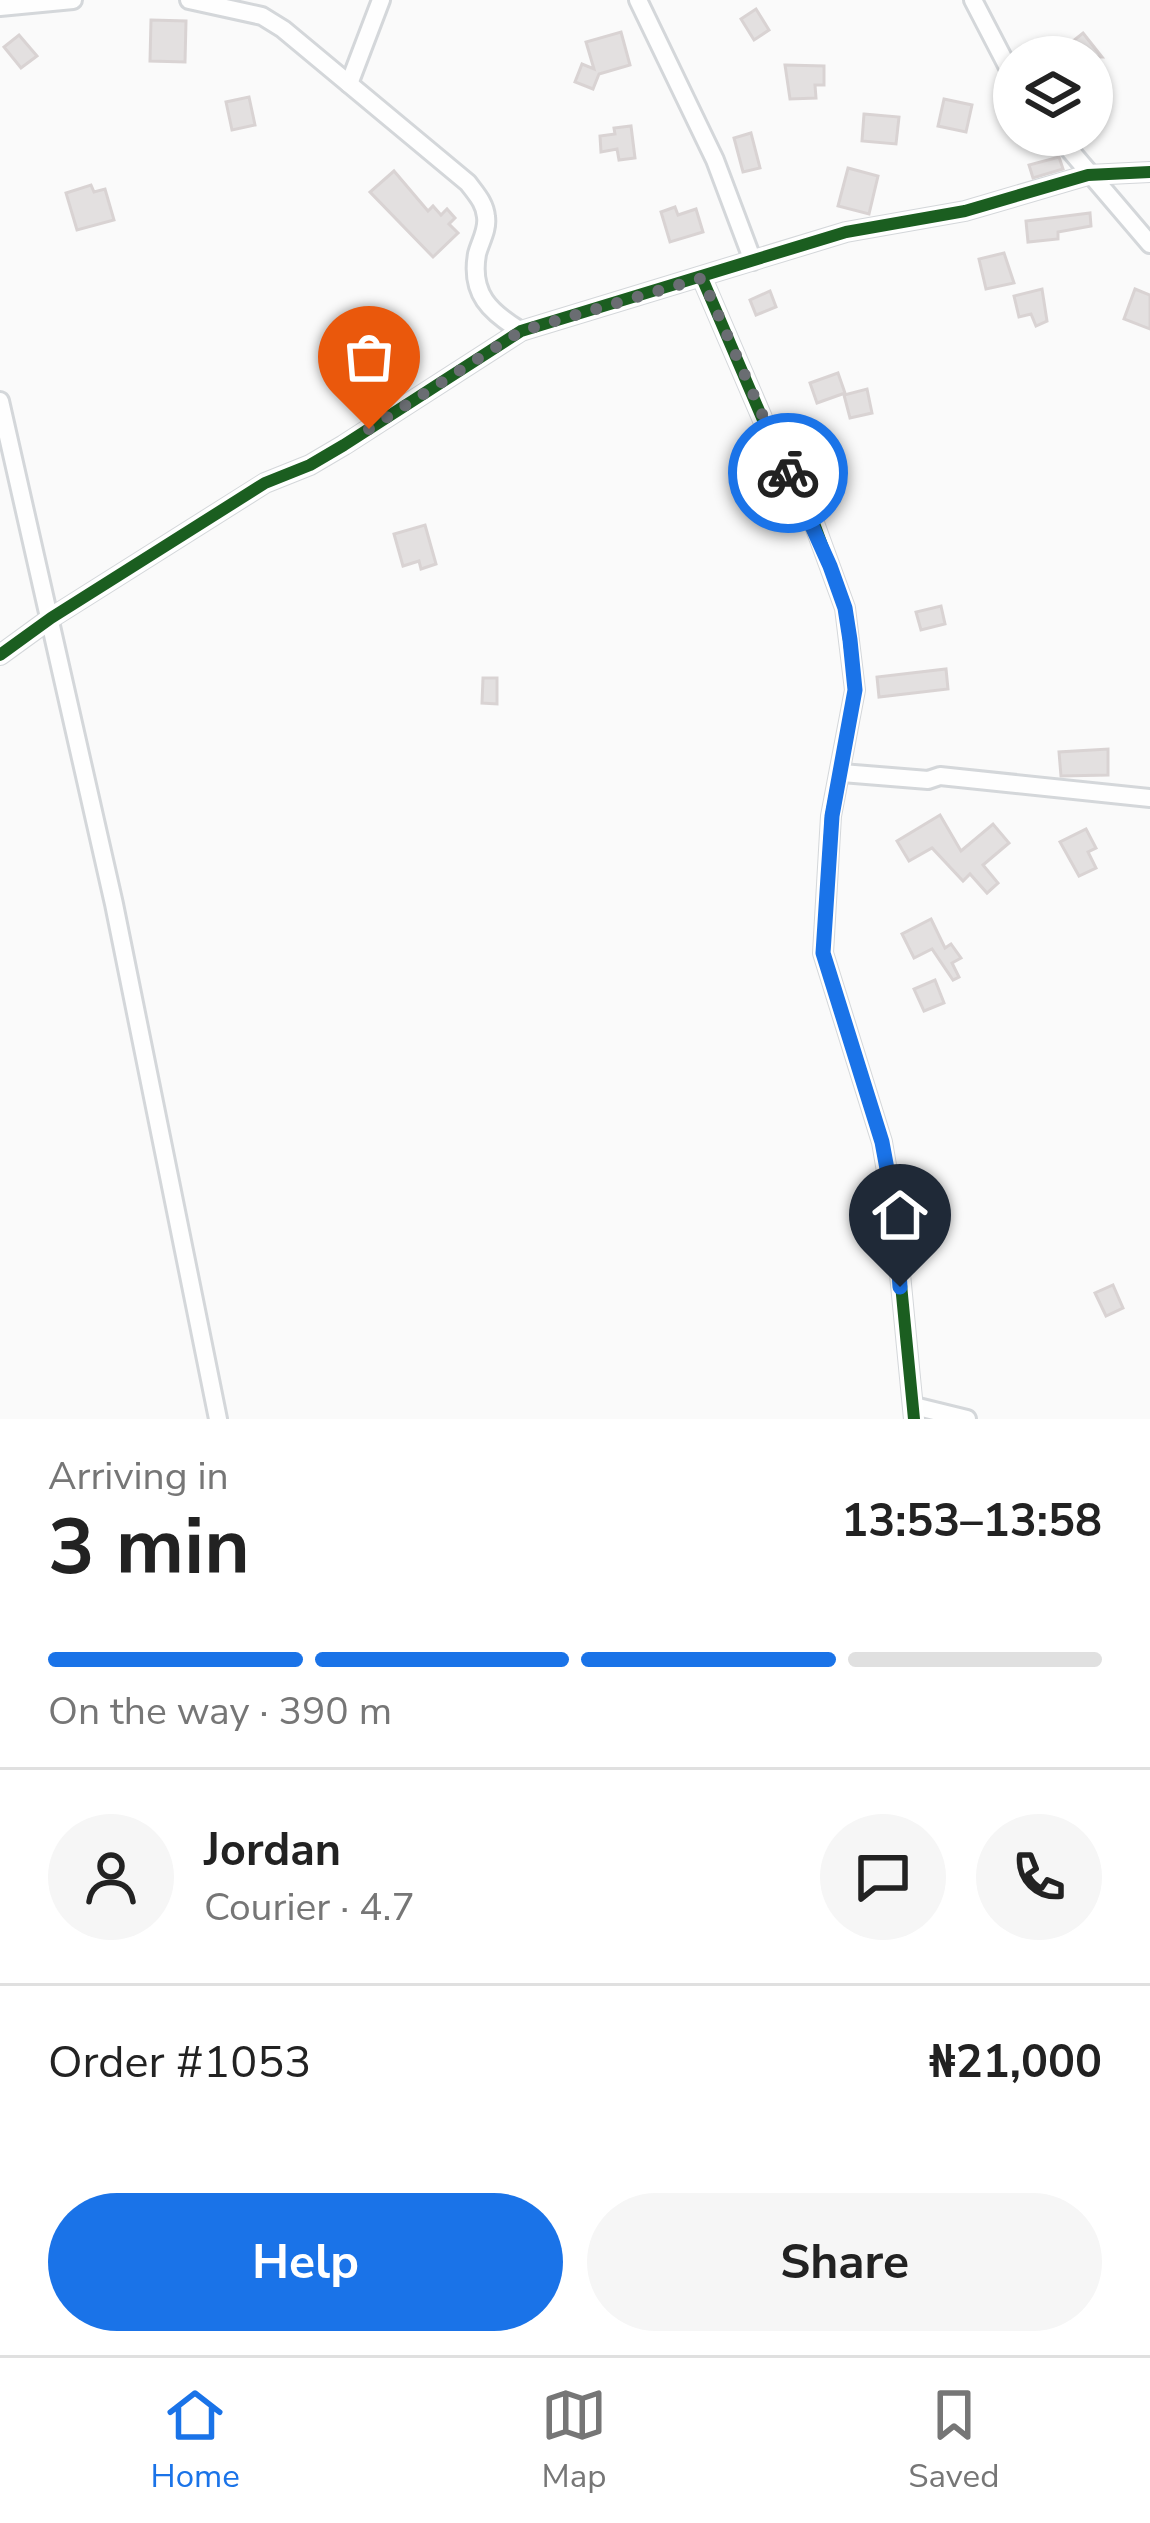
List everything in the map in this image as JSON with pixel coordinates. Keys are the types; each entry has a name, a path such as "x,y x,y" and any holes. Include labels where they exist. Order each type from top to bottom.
{"street":[{"path":"0,8 73,0"},
{"path":"189,0 262,16 284,29 468,183 483,202 487,220 477,253 478,292 490,312 521,331"},
{"path":"350,84 381,0"},
{"path":"638,0 715,160 753,261"},
{"path":"973,0 993,39"},
{"path":"1073,156 1150,244"},
{"path":"0,655 265,483 344,445 521,331 846,232 965,211 1088,176 1150,172"},
{"path":"702,278 815,526 845,608 855,690 832,816 823,953 885,1155 914,1412 967,1419"},
{"path":"0,400 114,904 218,1419"},
{"path":"842,773 928,781 940,776 1150,797"}],"building":[{"path":"756,9 769,30 754,40 741,19"},
{"path":"151,20 186,21 185,62 150,61"},
{"path":"621,32 630,65 599,74 593,89 575,82 582,64 594,69 586,42"},
{"path":"19,35 37,56 21,68 4,47"},
{"path":"785,65 824,66 824,85 815,85 816,98 790,99"},
{"path":"249,97 255,125 232,130 226,102"},
{"path":"944,99 972,105 966,132 938,126"},
{"path":"864,114 899,117 896,144 862,141"},
{"path":"631,126 635,158 619,160 617,149 601,152 600,136"},
{"path":"751,133 760,168 743,172 734,138"},
{"path":"1059,157 1063,169 1033,178 1029,165"},
{"path":"848,168 878,176 869,214 838,206"},
{"path":"394,171 428,211 433,206 441,215 447,209 455,218 449,224 458,233 433,257 370,192"},
{"path":"91,185 94,192 105,189 114,220 77,230 66,193"},
{"path":"675,207 678,215 696,209 703,232 670,242 661,212"},
{"path":"1090,213 1091,226 1058,232 1058,239 1028,242 1026,221"},
{"path":"1004,253 1014,283 986,289 979,259"},
{"path":"1042,289 1047,321 1036,326 1031,314 1019,317 1014,296"},
{"path":"1135,289 1150,295 1150,329 1124,319"},
{"path":"770,291 776,307 756,315 750,300"},
{"path":"838,373 845,393 817,403 810,383"},
{"path":"867,389 872,413 850,418 844,395"},
{"path":"425,525 436,564 421,569 419,561 403,566 394,534"},
{"path":"941,606 945,624 921,630 916,612"},
{"path":"946,669 948,689 879,697 877,677"},
{"path":"483,678 497,678 497,704 482,703"},
{"path":"1108,749 1108,775 1061,776 1059,752"},
{"path":"940,815 961,851 993,824 1009,843 983,865 998,883 987,893 970,874 963,881 932,848 909,861 897,841"},
{"path":"1086,829 1096,848 1088,852 1096,868 1079,876 1060,842"},
{"path":"931,919 945,948 951,944 961,958 952,963 959,977 953,980 932,949 914,958 902,934"},
{"path":"935,980 944,1003 924,1011 914,989"},
{"path":"1113,1285 1123,1308 1106,1316 1095,1293"}],"cycle path":[{"path":"0,655 265,483 344,445 521,331 846,232 965,211 1088,175 1150,172"},
{"path":"702,278 775,448 815,526 845,608 855,690 831,816 823,953 882,1142 894,1212 914,1419"}],"way so far":[{"path":"369,429 521,331 702,278 788,473"}],"route":[{"path":"788,473 830,566 850,640 855,690 832,816 821,933 830,985 882,1142 895,1212 900,1287"}]}
